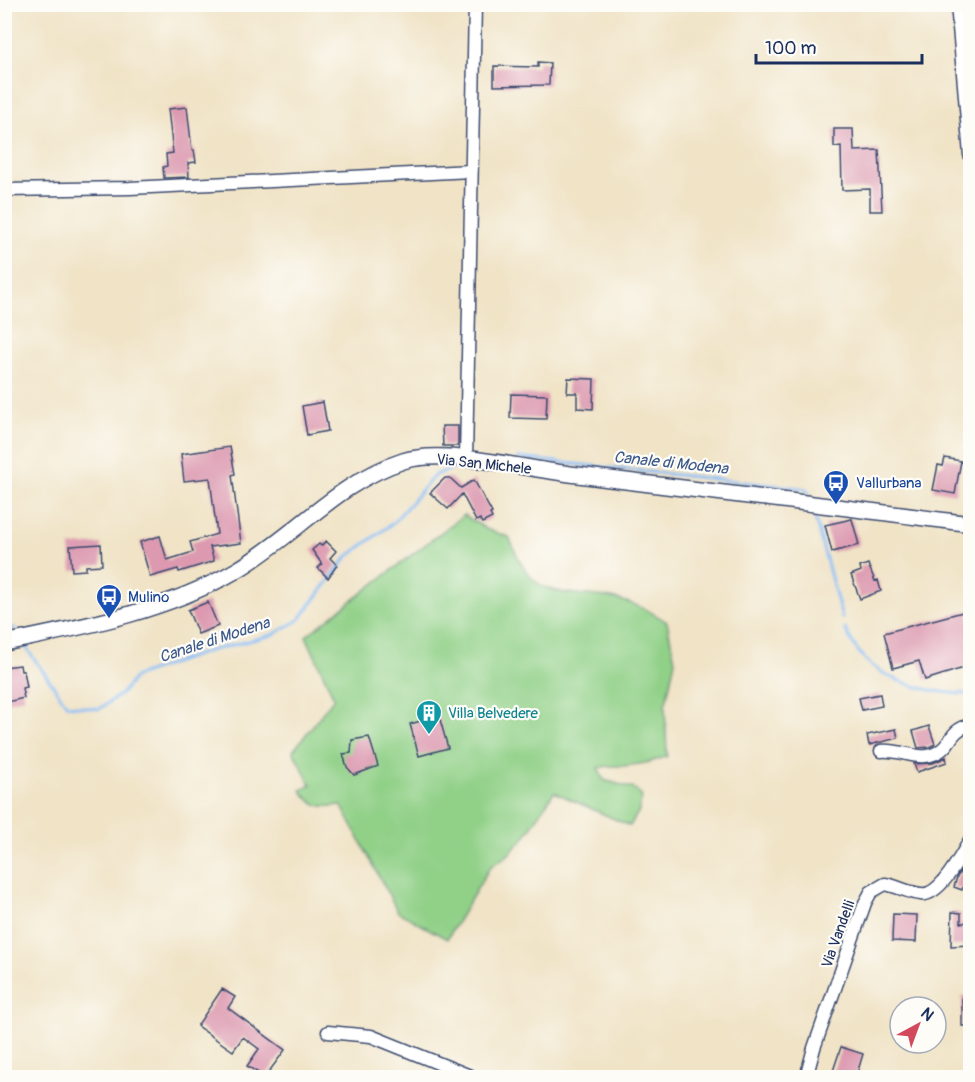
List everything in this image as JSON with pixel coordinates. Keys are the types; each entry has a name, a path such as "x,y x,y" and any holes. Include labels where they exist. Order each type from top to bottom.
{"main road":[{"name":"Via San Michele","path":"4,643 110,620 157,606 195,590 236,571 270,549 364,477 405,460 466,459 567,474 970,524"}],"street":[{"path":"466,459 475,4"},
{"path":"957,4 970,155"},
{"path":"4,190 130,188 471,171"},
{"path":"881,750 898,750 921,757 936,753 941,751 954,732 970,724"},
{"name":"Via Vandelli","path":"806,1077 818,1036 865,903 871,892 885,884 919,894 931,893 944,881 970,840"},
{"path":"327,1032 372,1036 475,1077"}],"green space":[{"path":"464,515 486,529 509,537 526,571 543,586 562,592 620,600 641,607 667,622 675,661 665,706 667,756 640,764 598,768 604,780 635,789 642,797 639,811 630,826 554,792 525,837 508,855 490,867 447,939 398,912 341,805 318,805 309,800 301,790 311,785 293,751 334,698 306,636"}],"building":[{"path":"538,62 550,63 549,85 494,86 494,66 538,67"},
{"path":"187,107 192,150 194,150 196,162 188,163 189,177 164,178 163,167 167,166 166,154 173,153 168,109"},
{"path":"834,129 853,129 854,151 879,150 882,211 870,211 870,189 842,190 841,146 834,147"},
{"path":"568,378 594,379 593,409 577,408 577,393 567,393"},
{"path":"511,394 547,395 546,419 510,418"},
{"path":"323,402 328,431 307,435 302,406"},
{"path":"442,426 458,426 458,446 443,446"},
{"path":"230,447 235,474 232,475 241,543 210,547 214,561 179,572 178,569 150,577 140,542 160,536 167,560 193,552 190,542 217,534 210,478 184,481 181,454"},
{"path":"945,458 961,461 955,494 933,490 938,465 943,466"},
{"path":"445,478 450,478 461,488 474,480 492,513 490,514 492,518 482,523 480,519 476,521 462,494 448,509 430,493"},
{"path":"852,519 859,545 832,552 825,525"},
{"path":"326,541 336,551 330,558 337,565 328,578 318,568 322,564 312,550"},
{"path":"101,544 102,565 86,566 86,570 72,571 70,546"},
{"path":"868,564 875,581 878,580 881,591 860,599 851,575 861,571 860,567"},
{"path":"208,602 218,626 198,634 188,610"},
{"path":"970,610 970,666 925,680 919,661 893,668 884,633"},
{"path":"20,665 21,671 24,671 27,687 22,688 24,698 7,702 4,690 4,667"},
{"path":"880,694 882,706 862,710 859,698"},
{"name":"Villa Belvedere","path":"439,716 448,748 419,756 410,724"},
{"path":"929,726 935,744 918,748 913,731"},
{"path":"896,729 898,738 869,745 867,735"},
{"path":"369,737 378,766 354,775 347,767 343,754 351,753 352,740"},
{"path":"946,757 947,762 917,772 914,764 933,763"},
{"path":"967,862 970,865 962,890 954,887 957,877"},
{"path":"952,912 961,913 961,923 970,922 970,945 951,946"},
{"path":"893,914 917,915 916,942 892,941"},
{"path":"222,989 235,997 228,1008 285,1050 265,1077 247,1066 259,1049 243,1037 233,1051 197,1026"},
{"path":"962,996 970,996 970,1026 962,1026"},
{"path":"841,1047 863,1054 856,1077 831,1077"}],"waterway":[{"name":"Canale di Modena","path":"518,458 800,488 810,494"},
{"name":"Canale di Modena","path":"25,646 67,705 99,709 121,694 136,676 209,651 272,635 299,620 347,557 393,523 435,475 459,466"},
{"name":"Canale di Modena","path":"813,511 842,618"},
{"name":"Canale di Modena","path":"4,630 15,628"},
{"name":"Canale di Modena","path":"845,629 863,657 885,674 913,686 956,694 970,694"}],"place":[{"name":"Vallurbana","path":"836,506"},
{"name":"Mulino","path":"109,620"},
{"name":"Villa Belvedere","path":"429,736"}]}
